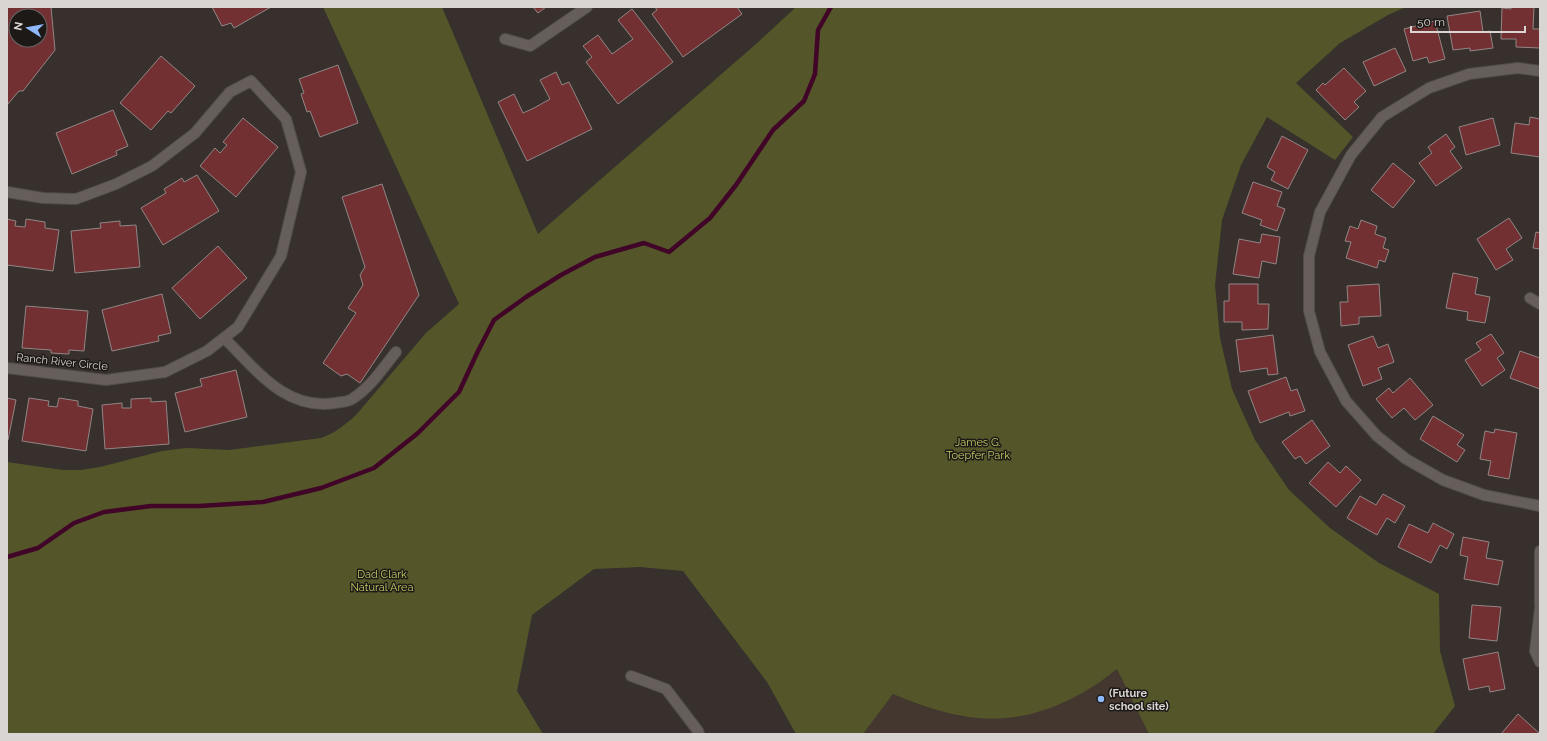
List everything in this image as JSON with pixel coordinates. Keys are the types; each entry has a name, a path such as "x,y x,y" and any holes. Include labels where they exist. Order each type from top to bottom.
{"street":[{"path":"505,39 530,46 587,7"},
{"path":"1540,71 1518,68 1469,74 1429,88 1382,117 1351,155 1320,212 1309,256 1309,311 1320,352 1346,402 1377,436 1406,459 1443,480 1484,495 1540,506"},
{"name":"Ranch River Circle","path":"7,192 43,198 76,199 116,184 152,166 195,133 230,92 251,81 286,119 301,172 281,256 238,327 208,351 165,372 106,380 7,368"},
{"path":"1530,298 1540,304"},
{"path":"224,338 274,387 294,399 321,405 351,400 370,385 396,352"},
{"path":"1540,551 1540,605"},
{"path":"1540,609 1534,651 1540,662"},
{"path":"631,676 666,689 700,734"}],"shaded area":[{"name":"(Future school site)","path":"1118,669 1149,734 863,734 893,694 919,705 961,717 1019,717 1043,710 1098,683"}],"green space":[{"path":"323,7 442,7 538,234 756,44 796,7 1406,7 1388,15 1340,43 1296,83 1353,137 1335,160 1267,117 1241,165 1222,220 1215,285 1220,338 1232,389 1255,440 1289,490 1330,528 1379,563 1439,594 1440,651 1455,706 1433,734 1149,734 1117,669 1091,688 1057,705 1033,713 1010,718 988,719 965,716 918,704 893,694 863,734 796,734 767,682 683,571 640,567 594,569 532,615 517,691 543,734 7,734 7,462 63,470 81,470 100,467 162,451 186,448 229,450 321,438 331,434 356,415 426,333 459,304"}],"building":[{"path":"7,7 51,7 55,50 23,91 19,91 7,105"},
{"path":"212,7 271,7 234,28 231,23 222,26"},
{"path":"533,7 546,7 538,13"},
{"path":"655,7 737,7 742,14 683,57 652,14 657,10"},
{"path":"1511,7 1534,7 1533,29 1540,29 1540,48 1516,47 1516,39 1501,39 1502,8 1511,9"},
{"path":"632,9 673,62 618,104 586,62 592,57 583,46 598,35 612,54 633,39 618,20"},
{"path":"1480,11 1483,32 1490,31 1493,48 1470,51 1470,48 1453,50 1447,16"},
{"path":"1435,21 1445,59 1429,63 1427,57 1413,61 1404,29"},
{"path":"1395,48 1406,71 1374,86 1363,62"},
{"path":"161,56 195,86 171,113 168,111 151,130 120,103"},
{"path":"338,65 358,123 320,137 310,111 307,112 301,94 304,93 299,79"},
{"path":"1344,68 1366,91 1354,102 1359,107 1345,120 1316,90 1323,83 1325,85"},
{"path":"556,72 562,85 569,82 592,129 527,161 498,102 514,94 523,113 534,108 550,99 540,80"},
{"path":"113,110 128,146 116,151 117,155 72,174 56,133"},
{"path":"1530,117 1540,119 1540,157 1511,153 1515,123 1529,125"},
{"path":"243,118 278,147 236,197 200,166 215,148 220,153 227,145 223,142"},
{"path":"1493,118 1500,145 1466,155 1459,127"},
{"path":"1446,134 1455,147 1450,151 1462,168 1436,186 1419,163 1432,153 1428,147"},
{"path":"1282,136 1308,150 1288,189 1271,180 1275,172 1267,167"},
{"path":"1393,163 1415,181 1393,208 1371,190"},
{"path":"197,175 219,211 163,245 141,208 166,193 164,189 182,178 184,182"},
{"path":"1253,182 1282,192 1277,206 1285,209 1277,231 1260,225 1262,220 1242,213"},
{"path":"382,184 419,295 360,383 347,374 341,376 323,363 356,313 348,308 363,285 360,275 365,267 342,197"},
{"path":"1509,218 1522,238 1506,249 1513,260 1496,270 1477,239"},
{"path":"7,219 16,221 15,226 25,227 26,219 45,222 45,228 59,230 53,271 7,265"},
{"path":"1361,220 1377,226 1375,234 1386,238 1383,248 1389,250 1385,262 1379,260 1377,268 1346,258 1351,242 1345,241 1350,226 1358,229"},
{"path":"120,221 120,226 136,225 140,267 75,273 71,231 101,228 100,223"},
{"path":"1536,232 1540,233 1540,249 1533,248"},
{"path":"1262,234 1280,237 1276,264 1262,261 1259,278 1233,274 1239,239 1260,243"},
{"path":"218,246 247,278 200,319 172,288"},
{"path":"1453,273 1478,278 1475,294 1490,297 1485,323 1467,320 1468,312 1446,308"},
{"path":"1229,284 1258,284 1258,304 1269,304 1268,329 1242,330 1242,322 1224,322 1224,301 1229,301"},
{"path":"1379,284 1381,316 1359,317 1359,324 1341,326 1340,302 1348,302 1347,286"},
{"path":"162,294 171,333 158,336 159,341 112,351 102,310"},
{"path":"26,306 88,311 84,351 69,350 69,354 51,353 51,350 22,348"},
{"path":"1491,334 1504,353 1497,358 1505,370 1482,386 1465,360 1481,350 1476,343"},
{"path":"1273,335 1278,374 1268,375 1267,368 1240,372 1236,340"},
{"path":"1373,336 1378,348 1388,344 1394,362 1378,368 1382,379 1363,386 1348,345"},
{"path":"1520,351 1540,358 1540,389 1510,378"},
{"path":"236,370 247,417 185,432 175,393 202,386 200,379"},
{"path":"1286,377 1291,391 1297,389 1305,411 1290,416 1289,412 1260,423 1248,391"},
{"path":"1410,378 1433,405 1415,420 1404,408 1392,418 1376,399 1389,388 1393,393"},
{"path":"7,398 16,400 8,440 7,440"},
{"path":"29,398 49,401 48,406 57,407 59,398 78,401 78,406 93,409 86,451 22,441"},
{"path":"151,398 151,402 166,401 169,444 105,449 102,405 122,403 122,408 131,408 131,399"},
{"path":"1433,416 1464,435 1457,445 1465,450 1457,462 1420,439"},
{"path":"1312,420 1330,446 1306,464 1300,456 1295,459 1282,442"},
{"path":"1495,429 1517,433 1509,479 1488,475 1491,461 1480,459 1485,431 1494,433"},
{"path":"1328,462 1340,473 1346,466 1361,480 1336,507 1309,483"},
{"path":"1383,494 1405,506 1395,523 1387,518 1377,535 1347,518 1360,496 1376,505"},
{"path":"1433,523 1454,534 1447,549 1440,545 1431,563 1398,547 1409,524 1428,533"},
{"path":"1463,537 1489,542 1486,558 1503,561 1498,585 1464,579 1468,557 1460,555"},
{"path":"1472,605 1501,607 1497,641 1469,638"},
{"path":"1498,652 1505,689 1490,692 1489,686 1469,690 1463,659"},
{"path":"1518,714 1539,733 1501,734"}],"waterway":[{"path":"7,557 38,548 74,523 104,512 151,506 199,506 263,502 321,488 374,468 418,433 459,392 494,320 526,297 561,275 595,257 644,243 669,252 710,218 736,185 773,130 804,101 815,74 818,30 831,7"}],"place":[{"name":"(Future school site)","path":"1101,699"}],"park label":[{"name":"James G. Toepfer Park","path":"978,448"},
{"name":"Dad Clark Natural Area","path":"382,580"}]}
